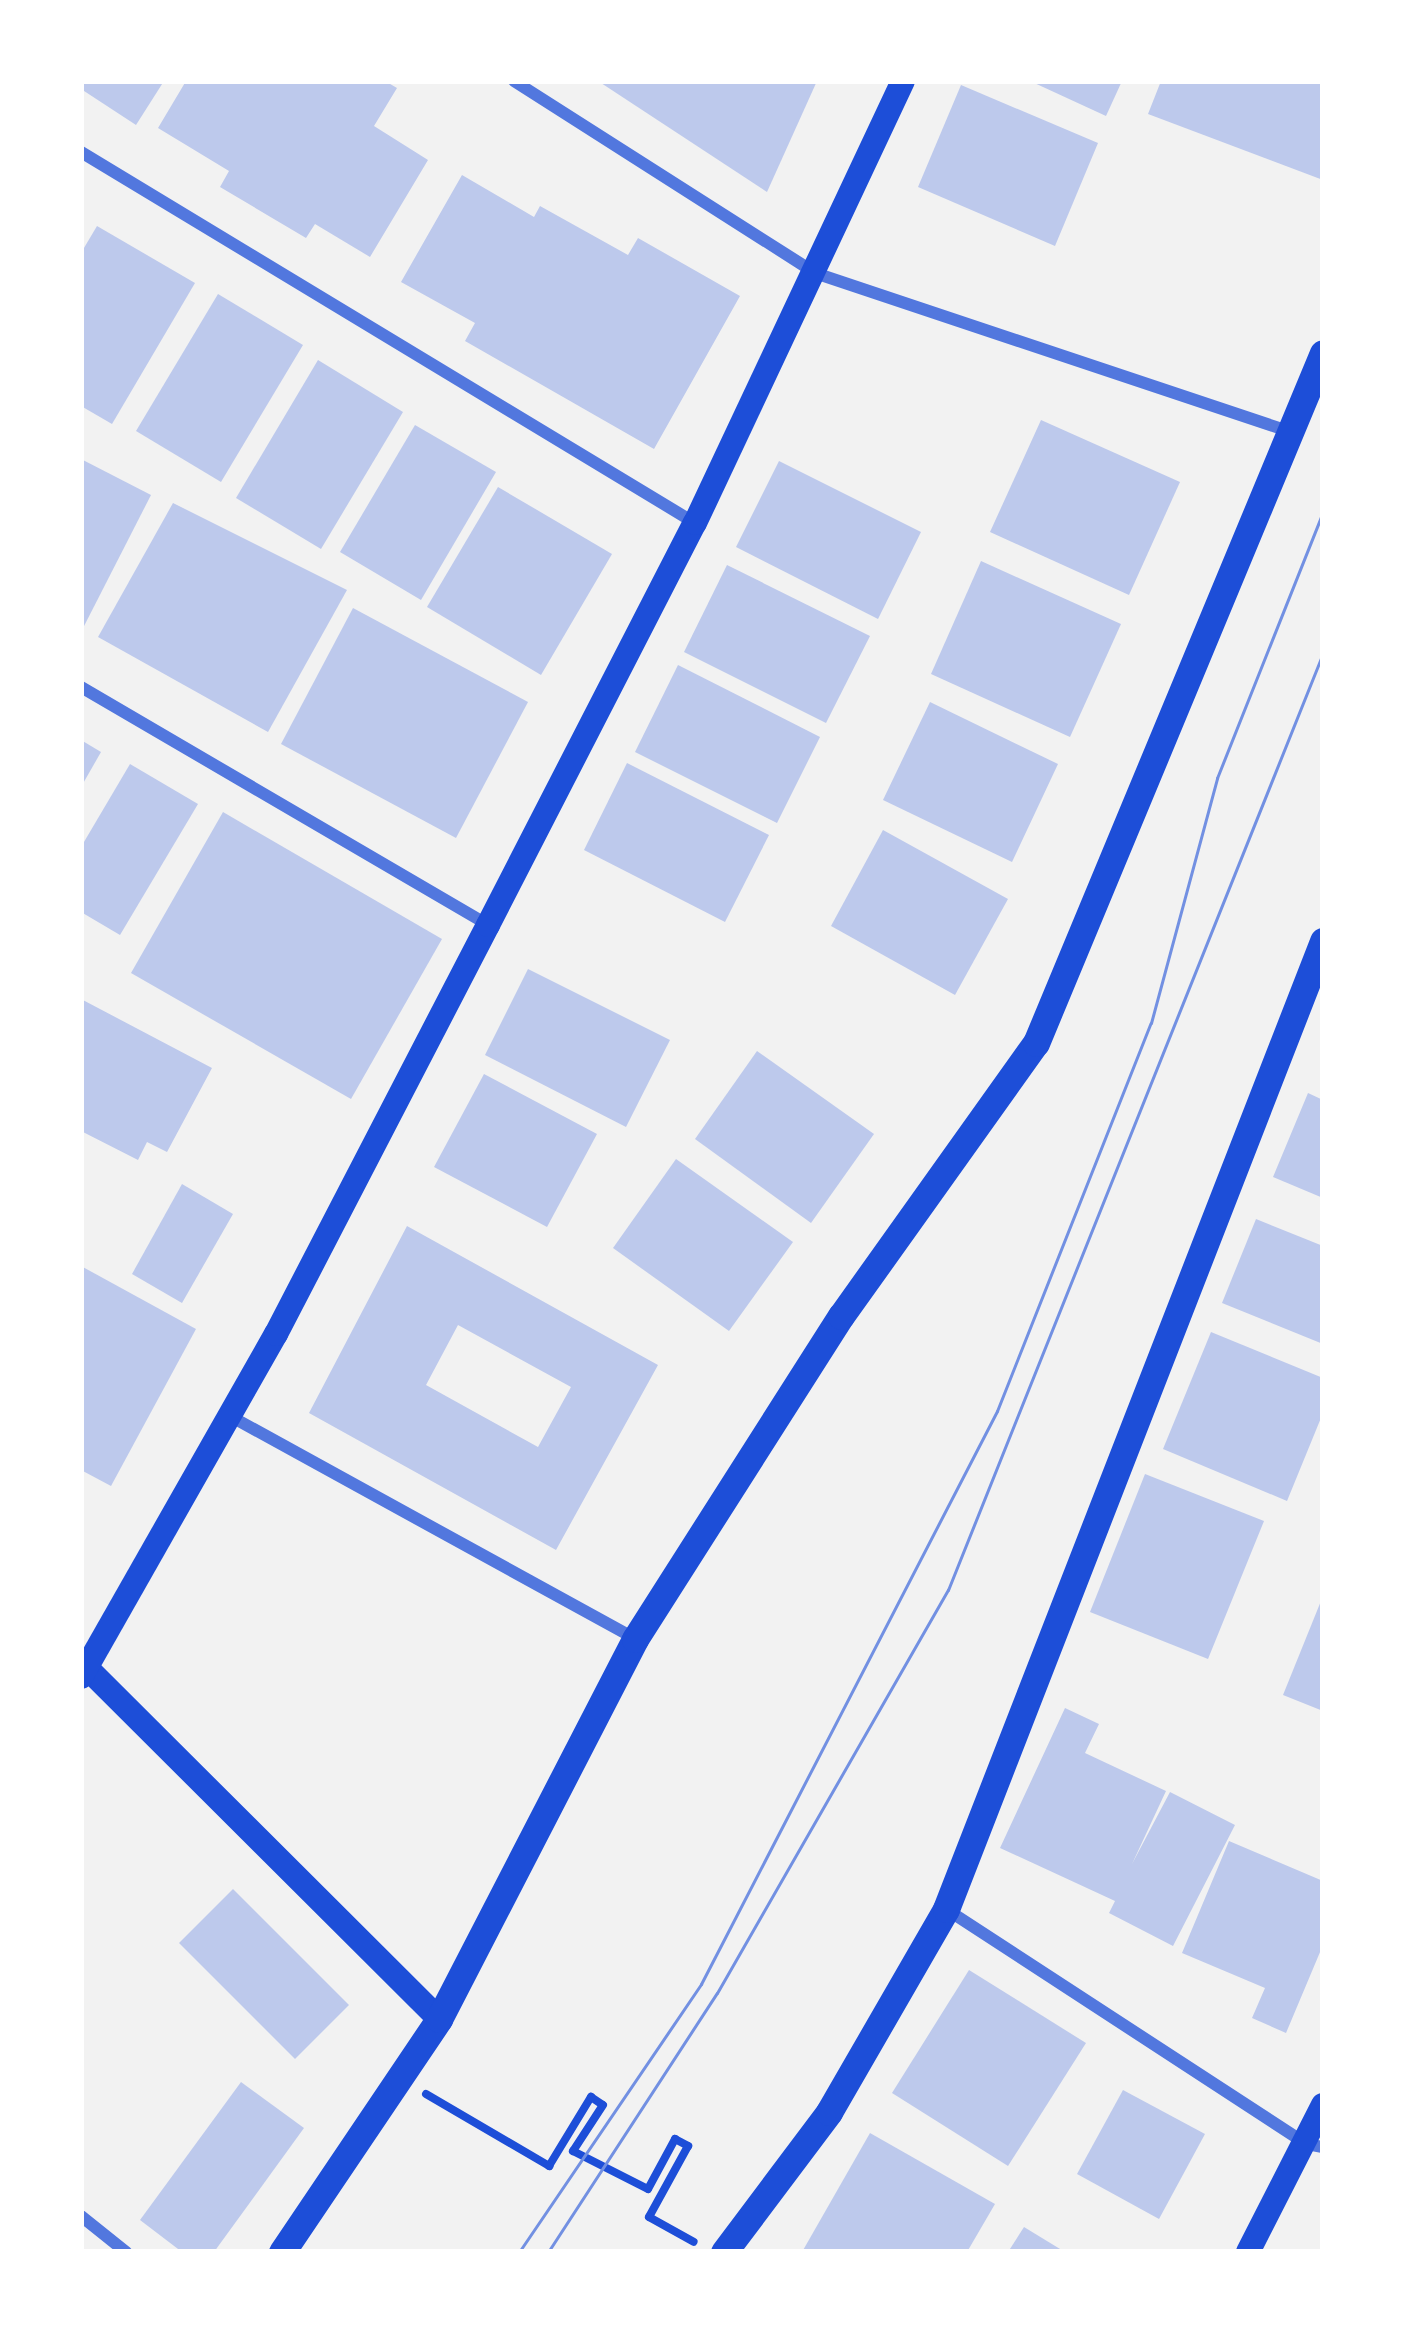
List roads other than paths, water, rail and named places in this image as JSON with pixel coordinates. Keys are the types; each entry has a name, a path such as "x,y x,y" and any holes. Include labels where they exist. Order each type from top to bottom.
{"main road":[{"path":"440,2019 83,1669 230,1416 488,925 694,523 903,81"},
{"path":"282,2252 440,2019 635,1639 841,1316 1036,1043 1323,353"},
{"path":"724,2252 829,2112 946,1909 1323,940"},
{"path":"1248,2252 1315,2145 1323,2105"}],"street":[{"path":"514,81 814,274 1292,433"},
{"path":"81,152 694,523"},
{"path":"81,687 488,925"},
{"path":"230,1416 635,1639"},
{"path":"946,1909 1315,2145"},
{"path":"81,2216 126,2252"}],"tram line":[{"path":"519,2252 701,1984 997,1411 1151,1023 1217,778 1323,511"},
{"path":"548,2252 717,1993 948,1590 1323,653"}]}
